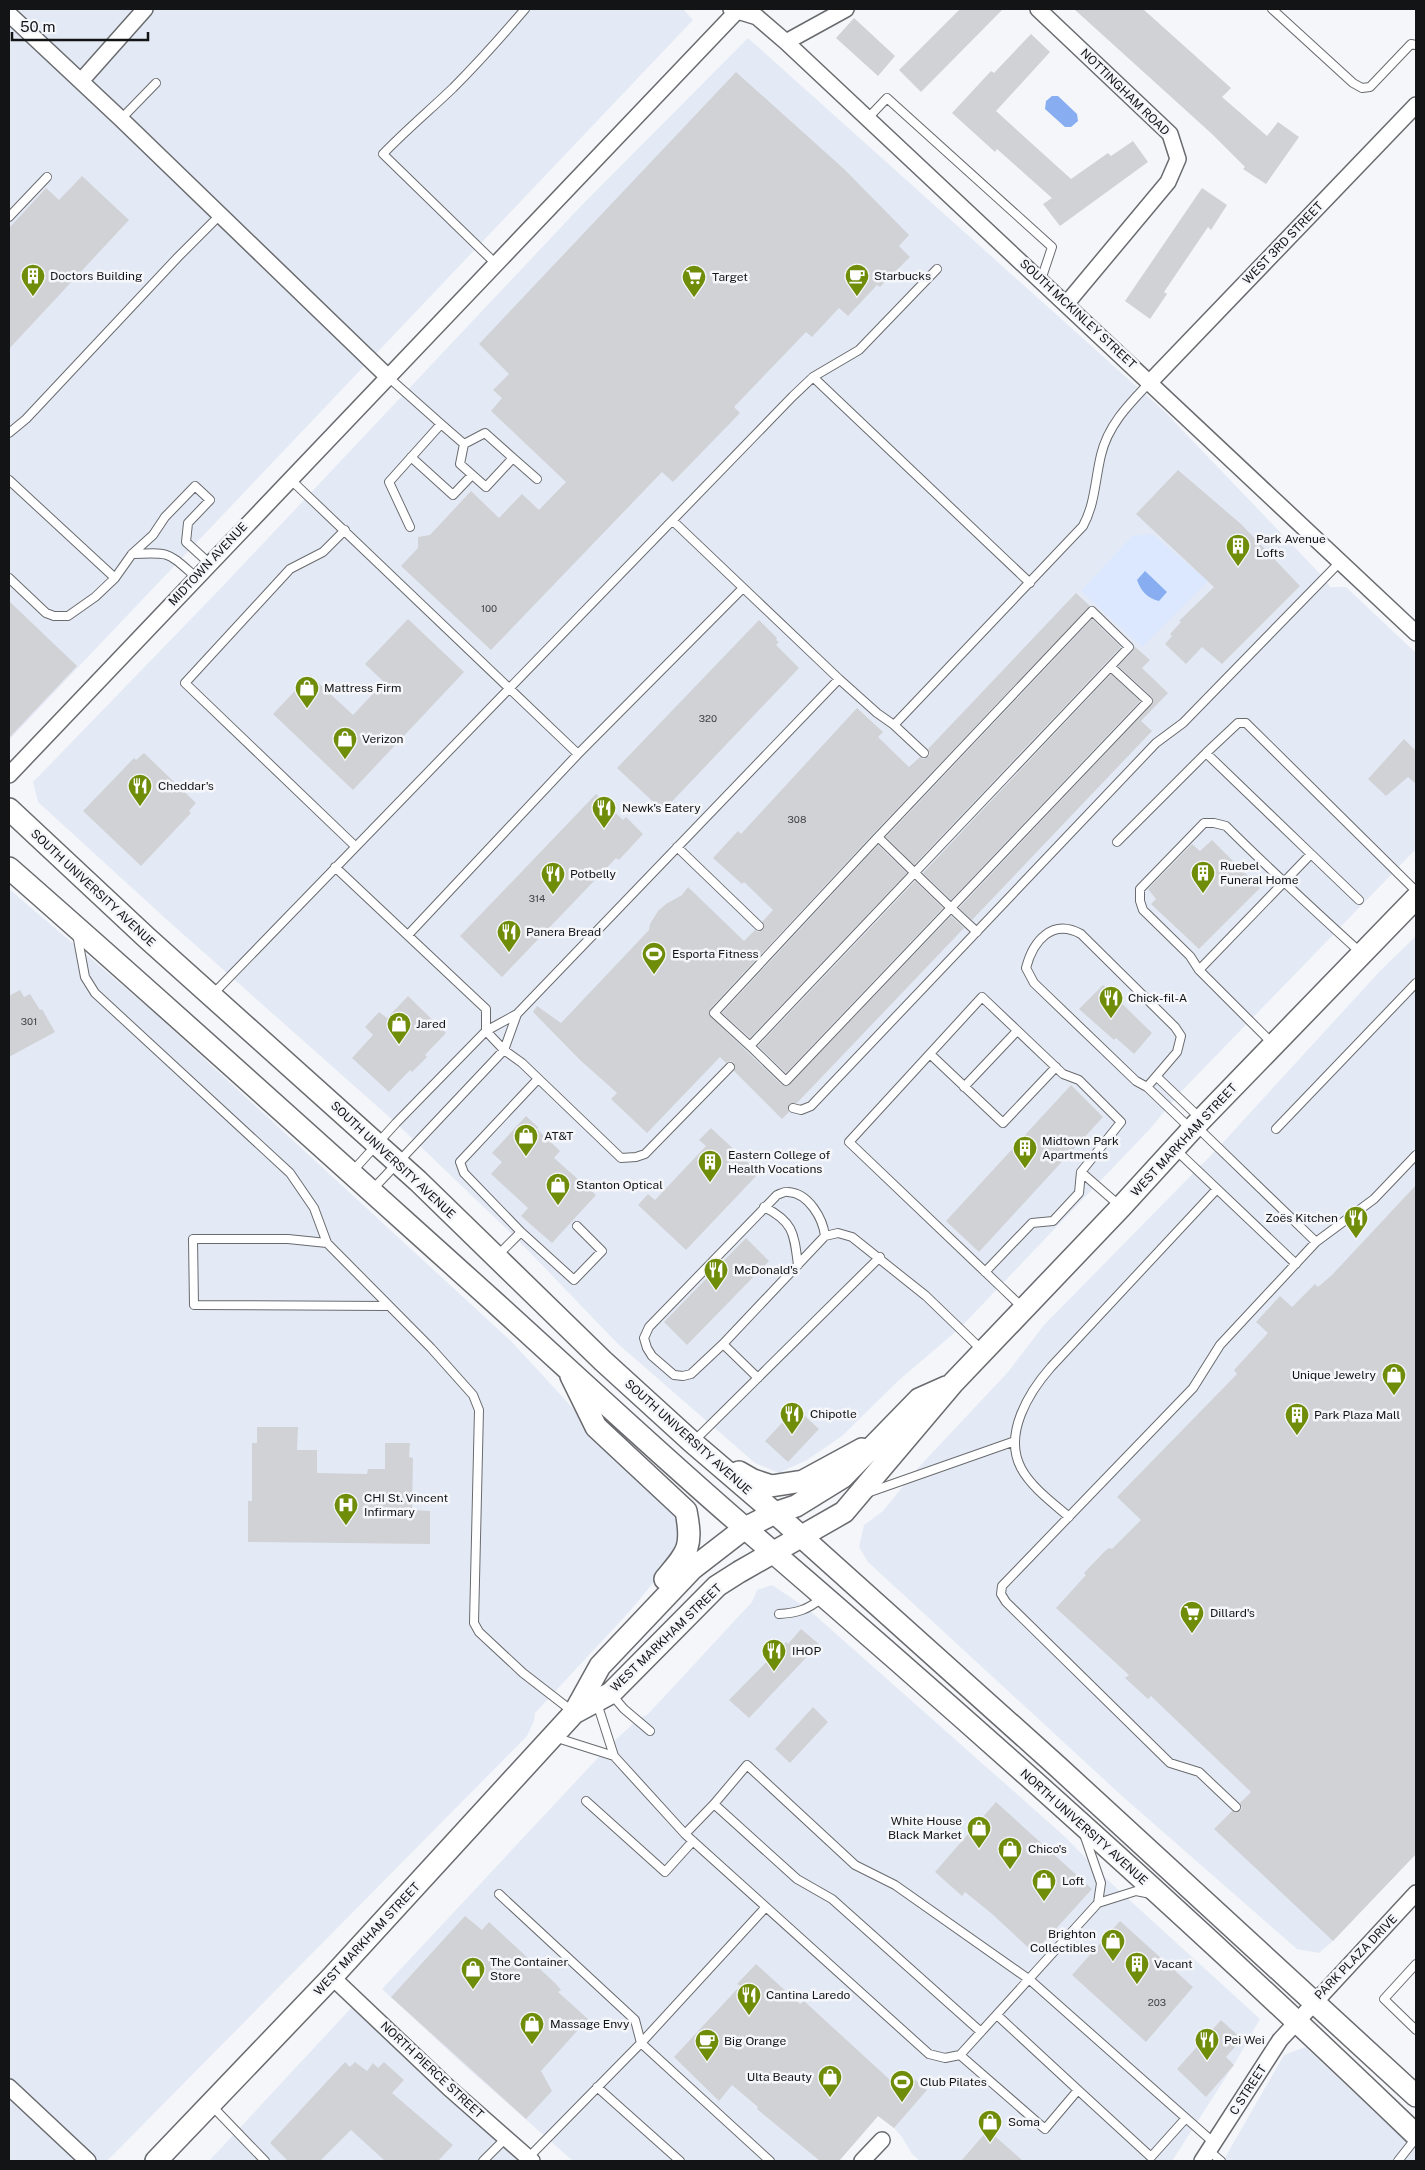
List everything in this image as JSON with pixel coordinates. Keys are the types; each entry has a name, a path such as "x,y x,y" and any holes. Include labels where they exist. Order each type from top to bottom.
{"main road":[{"name":"SOUTH UNIVERSITY AVENUE","path":"9,809 211,996 398,1163 603,1361 699,1448 775,1513"},
{"path":"9,868 371,1190 745,1528"},
{"name":"WEST MARKHAM STREET","path":"574,1713 604,1697 717,1586 844,1512 953,1383 1121,1208 1197,1125 1416,898"},
{"path":"566,1367 596,1427 686,1511 690,1529 690,1544 683,1558 614,1636 600,1666"},
{"name":"WEST MARKHAM STREET","path":"156,2161 332,1977 574,1713 600,1666 692,1569 745,1528 775,1513 796,1506 843,1477 919,1400 953,1383"},
{"path":"699,1448 753,1480 771,1486 803,1481 882,1437"},
{"name":"NORTH UNIVERSITY AVENUE","path":"775,1513 1412,2089"},
{"name":"NORTH UNIVERSITY AVENUE","path":"745,1528 826,1596 1162,1897 1296,2021 1416,2136"}],"street":[{"path":"81,81 146,9"},
{"path":"786,42 846,9"},
{"name":"NOTTINGHAM ROAD","path":"1038,9 1170,134 1178,159 1168,182 1067,303"},
{"name":"MIDTOWN AVENUE","path":"9,775 735,10"},
{"name":"SOUTH MCKINLEY STREET","path":"735,10 757,17 786,42 1067,303 1416,633"},
{"path":"9,14 121,119 387,376"},
{"name":"WEST 3RD STREET","path":"1150,382 1416,105"},
{"name":"PARK PLAZA DRIVE","path":"1296,2021 1416,1893"},
{"name":"NORTH PIERCE STREET","path":"332,1977 449,2088 530,2160"},
{"name":"C STREET","path":"1208,2151 1278,2042 1296,2021"},
{"path":"9,2087 88,2161"},
{"path":"862,2161 882,2140"}],"lane":[{"path":"495,263 383,154 415,121 452,88 493,46 525,9"},
{"path":"1272,9 1353,83 1362,88 1370,87 1411,44 1416,45"},
{"path":"121,119 156,82"},
{"path":"867,119 887,98 1052,248 1041,280"},
{"path":"9,216 47,177"},
{"path":"9,432 26,419 220,215"},
{"path":"211,996 792,396 813,377 859,350 938,269"},
{"path":"387,376 464,444"},
{"path":"813,377 1030,583"},
{"path":"894,725 1083,526 1091,507 1100,455 1111,429 1118,417 1150,382"},
{"path":"410,527 389,482 441,424"},
{"path":"464,444 485,433 537,479"},
{"path":"464,444 460,464 486,487 513,458"},
{"path":"411,457 453,495 472,475"},
{"path":"289,478 578,754"},
{"path":"9,480 115,578"},
{"path":"9,578 46,613 68,616 94,597 115,578 132,554 153,535 165,517 195,486 210,500 188,524 186,542 209,563"},
{"path":"673,521 839,679 924,753"},
{"path":"345,530 323,552 290,569 184,683 355,846"},
{"path":"132,554 162,552 172,556 196,577"},
{"path":"793,1108 801,1110 811,1106 1156,742 1183,723 1340,562"},
{"path":"408,935 578,754 743,588"},
{"path":"750,1046 915,872 1129,647 1092,611 714,1013 786,1081 1148,701 1110,667"},
{"path":"351,1173 486,1032 517,1014 839,679"},
{"path":"1117,842 1238,723 1246,723 1416,891"},
{"path":"1206,753 1360,900"},
{"path":"1274,1045 1200,970 1190,956 1143,910 1140,900 1140,889 1204,824 1214,823 1226,826 1284,884 1297,892 1362,954"},
{"path":"878,837 976,932"},
{"path":"677,847 759,926"},
{"path":"1200,970 1312,854"},
{"path":"335,867 486,1009 486,1032 504,1050 522,1063 621,1158 645,1154 730,1067"},
{"path":"76,927 85,977 95,994 290,1173 314,1208 327,1243 431,1348 473,1395 479,1410 474,1623 523,1673 574,1713"},
{"path":"1147,1086 1157,1077 1179,1047 1181,1036 1081,934 1071,928 1060,927 1045,935 1030,953 1026,968 1034,983 1136,1081 1147,1086 1197,1125"},
{"path":"1276,1129 1416,983"},
{"path":"985,1272 1032,1224 1053,1221 1078,1193 1081,1172 1121,1122 1078,1080 1063,1074 982,997 849,1142 985,1272 1024,1309"},
{"path":"371,1190 504,1050 517,1014"},
{"path":"964,1087 1017,1030"},
{"path":"930,1054 1003,1123 1056,1067"},
{"path":"1157,1077 1197,1125 1316,1242"},
{"path":"538,1079 460,1162 464,1172 521,1232 574,1280 602,1251 577,1226"},
{"path":"1175,1149 1296,1264"},
{"path":"1236,1807 1199,1772 1170,1763 1006,1602 1001,1594 1002,1586 1193,1388 1220,1345 1316,1242 1374,1199 1416,1155"},
{"path":"1081,1172 1121,1208"},
{"path":"1069,1517 1033,1483 1021,1468 1016,1455 1015,1441 1025,1406 1042,1378 1217,1189"},
{"path":"826,1236 823,1222 817,1211 802,1197 789,1192 776,1195 649,1327 644,1338 652,1356 674,1375 683,1376 699,1369 826,1236 838,1233 846,1234 880,1257 926,1296 983,1352"},
{"path":"764,1207 782,1217 788,1224 795,1242 798,1265"},
{"path":"496,1257 521,1232"},
{"path":"327,1243 288,1239 193,1239 194,1305 389,1306"},
{"path":"699,1448 758,1378 880,1257"},
{"path":"723,1344 758,1378"},
{"path":"858,1496 1015,1441"},
{"path":"779,1614 797,1613 808,1609 826,1596"},
{"path":"604,1697 624,1709 650,1731"},
{"path":"604,1697 614,1756"},
{"path":"553,1736 614,1756 685,1834 929,2054 945,2058 960,2055 1098,1903 1136,1891 1162,1897"},
{"path":"685,1834 714,1804 747,1765 855,1865 895,1886 1030,1980 1186,2118 1208,2151 1221,2161"},
{"path":"586,1801 665,1872 693,1841"},
{"path":"714,1804 797,1879 832,1899 981,2032"},
{"path":"1079,1822 1101,1883 1098,1903"},
{"path":"500,1894 635,2020 641,2043 770,2161"},
{"path":"530,2160 765,1908"},
{"path":"1416,1964 1384,1999 1416,2030"},
{"path":"997,2015 1151,2157 1186,2118"},
{"path":"960,2055 1045,2129 1078,2090"},
{"path":"597,2087 680,2161"},
{"path":"210,2104 265,2161"},
{"path":"1398,2161 1416,2136"},
{"path":"483,2161 506,2138"}],"shaded area":[{"path":"9,9 683,9 693,20 9,740"},
{"path":"748,38 1165,412 1324,578 1330,587 1346,587 1416,653 1416,849 1177,1096 1149,1130 960,1328 898,1381 842,1436 807,1460 779,1473 755,1463 618,1344 514,1236 396,1123 166,919 38,802 33,782 221,588 580,207"},
{"path":"1152,534 1208,581 1142,647 1081,591 1132,536"},
{"name":"CHI St. Vincent Infirmary","path":"9,889 148,1007 512,1342 592,1429 677,1509 684,1532 672,1560 630,1611 535,1713 534,1721 527,1736 107,2161 9,2161"},
{"name":"Park Plaza Mall","path":"1416,936 1416,1854 1333,1941 1319,1953 1297,1949 1122,1796 868,1562 859,1547 864,1525 883,1511 916,1470 1008,1372 1044,1325 1217,1149 1380,971"},
{"path":"772,1585 808,1609 1063,1835 1113,1885 1260,2019 1235,2063 1172,2161 920,2161 912,2154 894,2128 878,2116 839,2161 573,2161 464,2065 382,1989 607,1748 637,1720 648,1714 752,1602 757,1590"},
{"path":"352,2007 519,2161 209,2161"},
{"path":"1305,2047 1416,2150 1416,2161 1223,2161 1284,2055"}],"water":[{"path":"1052,96 1058,96 1077,114 1078,121 1071,127 1065,127 1045,109 1046,101"},
{"path":"1145,571 1167,592 1159,601 1148,596 1137,580"}],"building":[{"path":"960,9 1003,9 921,92 899,70"},
{"path":"1074,9 1143,9 1231,88 1222,97 1267,136 1278,122 1299,137 1266,184 1243,169 1245,167 1212,134"},
{"path":"854,18 895,56 878,76 836,38"},
{"path":"1031,34 1050,52 996,111 1071,179 1108,153 1111,156 1133,141 1148,162 1060,226 1043,204 1052,198 997,149 995,152 952,113 991,71 994,73"},
{"name":"Target","path":"736,72 844,169 909,235 899,246 910,257 880,287 877,285 848,316 839,308 812,337 806,332 734,407 740,413 673,482 662,472 491,650 401,566 418,548 418,537 430,535 471,491 499,518 522,494 539,510 566,482 491,411 502,398 493,390 509,374 479,344"},
{"name":"Doctors Building","path":"82,176 129,220 9,349 9,228 46,188 59,200"},
{"path":"1202,188 1227,205 1211,230 1208,227 1164,292 1167,294 1150,319 1125,301"},
{"name":"Park Avenue Lofts","path":"1178,470 1241,524 1300,586 1222,664 1202,647 1186,664 1165,644 1172,636 1170,634 1181,622 1179,621 1214,587 1136,514"},
{"path":"1076,593 1090,606 710,1009 709,1015 782,1085 788,1086 951,916 964,928 797,1103 789,1104 789,1112 782,1119 734,1071 734,1063 731,1061 726,1063 720,1057 647,1133 611,1099 617,1093 580,1060 533,1012 537,1006 561,1023 649,930 650,924 658,911 682,895 688,887 744,941 755,930 758,932 763,930 764,925 762,922 773,910 744,882 742,884 713,858 738,831 741,834 857,708 883,732 878,737 909,767 920,757 923,759 928,757 930,754 928,749"},
{"path":"9,601 77,666 9,738"},
{"path":"408,619 464,672 353,790 273,714 310,675 353,715 384,682 365,664"},
{"path":"1092,619 1121,647 914,865 886,837"},
{"path":"759,620 777,638 776,640 779,642 776,645 799,668 663,811 617,768"},
{"path":"1134,646 1150,660 1142,668 1168,693 1141,721 1152,731 972,920 959,908 1152,704 1152,697 1118,666 1133,651"},
{"path":"1111,674 1140,701 951,900 923,873"},
{"path":"1404,739 1416,751 1416,784 1408,777 1386,796 1368,779"},
{"name":"Cheddar's","path":"144,753 196,803 189,811 191,813 141,866 83,811 134,758 136,760"},
{"path":"596,794 623,820 626,817 643,834 619,860 616,858 502,977 460,936"},
{"name":"Ruebel Funeral Home","path":"1212,840 1260,888 1199,949 1151,904 1156,899 1148,889 1192,844 1200,851"},
{"path":"878,845 907,873 750,1038 722,1013"},
{"path":"915,881 943,908 786,1073 758,1046"},
{"name":"Chick-fil-A","path":"1103,985 1152,1033 1134,1054 1116,1038 1114,1040 1079,1009"},
{"path":"20,990 24,997 30,994 40,1010 42,1009 55,1032 9,1057 9,996"},
{"name":"Jared","path":"408,996 446,1033 425,1055 427,1057 412,1072 410,1070 389,1092 352,1058 373,1035 365,1027 379,1012 387,1018"},
{"name":"Midtown Park Apartments","path":"1071,1085 1103,1117 979,1252 946,1221"},
{"path":"526,1116 560,1151 554,1158 596,1195 552,1243 521,1216 528,1208 491,1174 502,1162 492,1153"},
{"name":"Eastern College of Health Vocations","path":"711,1128 759,1173 686,1250 638,1205 648,1194 655,1200 706,1146 699,1140"},
{"name":"Park Plaza Mall","path":"1416,1185 1416,1854 1333,1941 1214,1829 1232,1811 1240,1811 1242,1808 1240,1803 1251,1792 1151,1696 1148,1699 1125,1678 1129,1675 1056,1608 1086,1575 1084,1573 1105,1551 1109,1548 1112,1549 1141,1520 1117,1497 1237,1374 1234,1370 1268,1333 1256,1322 1280,1296 1292,1307 1315,1284 1318,1287 1332,1275"},
{"name":"McDonald's","path":"746,1238 769,1261 687,1345 664,1322"},
{"name":"Chipotle","path":"796,1408 819,1429 788,1462 765,1441"},
{"path":"257,1427 298,1427 297,1450 317,1450 317,1473 367,1474 368,1469 385,1469 385,1443 410,1443 409,1457 413,1458 412,1510 430,1511 430,1544 248,1542 248,1501 252,1501 252,1443 257,1443"},
{"name":"IHOP","path":"801,1629 819,1644 749,1718 729,1700 786,1642 788,1644"},
{"path":"813,1707 828,1722 790,1763 775,1749"},
{"path":"996,1802 1092,1889 1034,1953 991,1913 965,1892 962,1896 935,1872"},
{"name":"The Container Store","path":"465,1916 482,1930 489,1922 555,1983 561,1990 558,1992 588,2019 541,2071 552,2091 526,2119 391,1997"},
{"path":"1120,1921 1193,1987 1146,2042 1072,1975"},
{"path":"756,1964 800,2004 804,2001 901,2090 911,2076 927,2090 894,2128 878,2116 839,2161 820,2161 757,2109 758,2107 732,2085 719,2101 674,2057 740,1986 737,1984"},
{"name":"Pei Wei","path":"1221,2020 1242,2039 1226,2057 1234,2065 1206,2097 1177,2069"},
{"path":"345,2062 350,2067 355,2062 367,2071 373,2063 378,2068 384,2062 404,2080 392,2093 453,2145 438,2161 385,2161 351,2130 320,2161 288,2161 270,2143"},
{"name":"Soma","path":"988,2130 1023,2161 961,2161"}],"place":[{"name":"Doctors Building","path":"33,297"},
{"name":"Starbucks","path":"857,297"},
{"name":"Target","path":"694,298"},
{"name":"Park Avenue Lofts","path":"1238,567"},
{"name":"Mattress Firm","path":"307,709"},
{"name":"Verizon","path":"345,760"},
{"name":"Cheddar's","path":"140,807"},
{"name":"Newk's Eatery","path":"604,829"},
{"name":"Ruebel Funeral Home","path":"1203,894"},
{"name":"Potbelly","path":"553,895"},
{"name":"Panera Bread","path":"509,953"},
{"name":"Esporta Fitness","path":"654,975"},
{"name":"Chick-fil-A","path":"1111,1019"},
{"name":"Jared","path":"399,1045"},
{"name":"AT&T","path":"526,1157"},
{"name":"Midtown Park Apartments","path":"1025,1169"},
{"name":"Eastern College of Health Vocations","path":"710,1183"},
{"name":"Stanton Optical","path":"558,1206"},
{"name":"Zoës Kitchen","path":"1356,1239"},
{"name":"McDonald's","path":"716,1291"},
{"name":"Unique Jewelry","path":"1394,1396"},
{"name":"Chipotle","path":"792,1435"},
{"name":"Park Plaza Mall","path":"1297,1436"},
{"name":"CHI St. Vincent Infirmary","path":"346,1526"},
{"name":"Dillard's","path":"1192,1634"},
{"name":"IHOP","path":"774,1672"},
{"name":"White House Black Market","path":"979,1849"},
{"name":"Chico's","path":"1010,1870"},
{"name":"Loft","path":"1044,1902"},
{"name":"Brighton Collectibles","path":"1113,1962"},
{"name":"Vacant","path":"1137,1985"},
{"name":"The Container Store","path":"473,1990"},
{"name":"Cantina Laredo","path":"749,2016"},
{"name":"Massage Envy","path":"532,2045"},
{"name":"Pei Wei","path":"1207,2061"},
{"name":"Big Orange","path":"707,2062"},
{"name":"Ulta Beauty","path":"830,2098"},
{"name":"Club Pilates","path":"902,2103"},
{"name":"Soma","path":"990,2143"}]}
